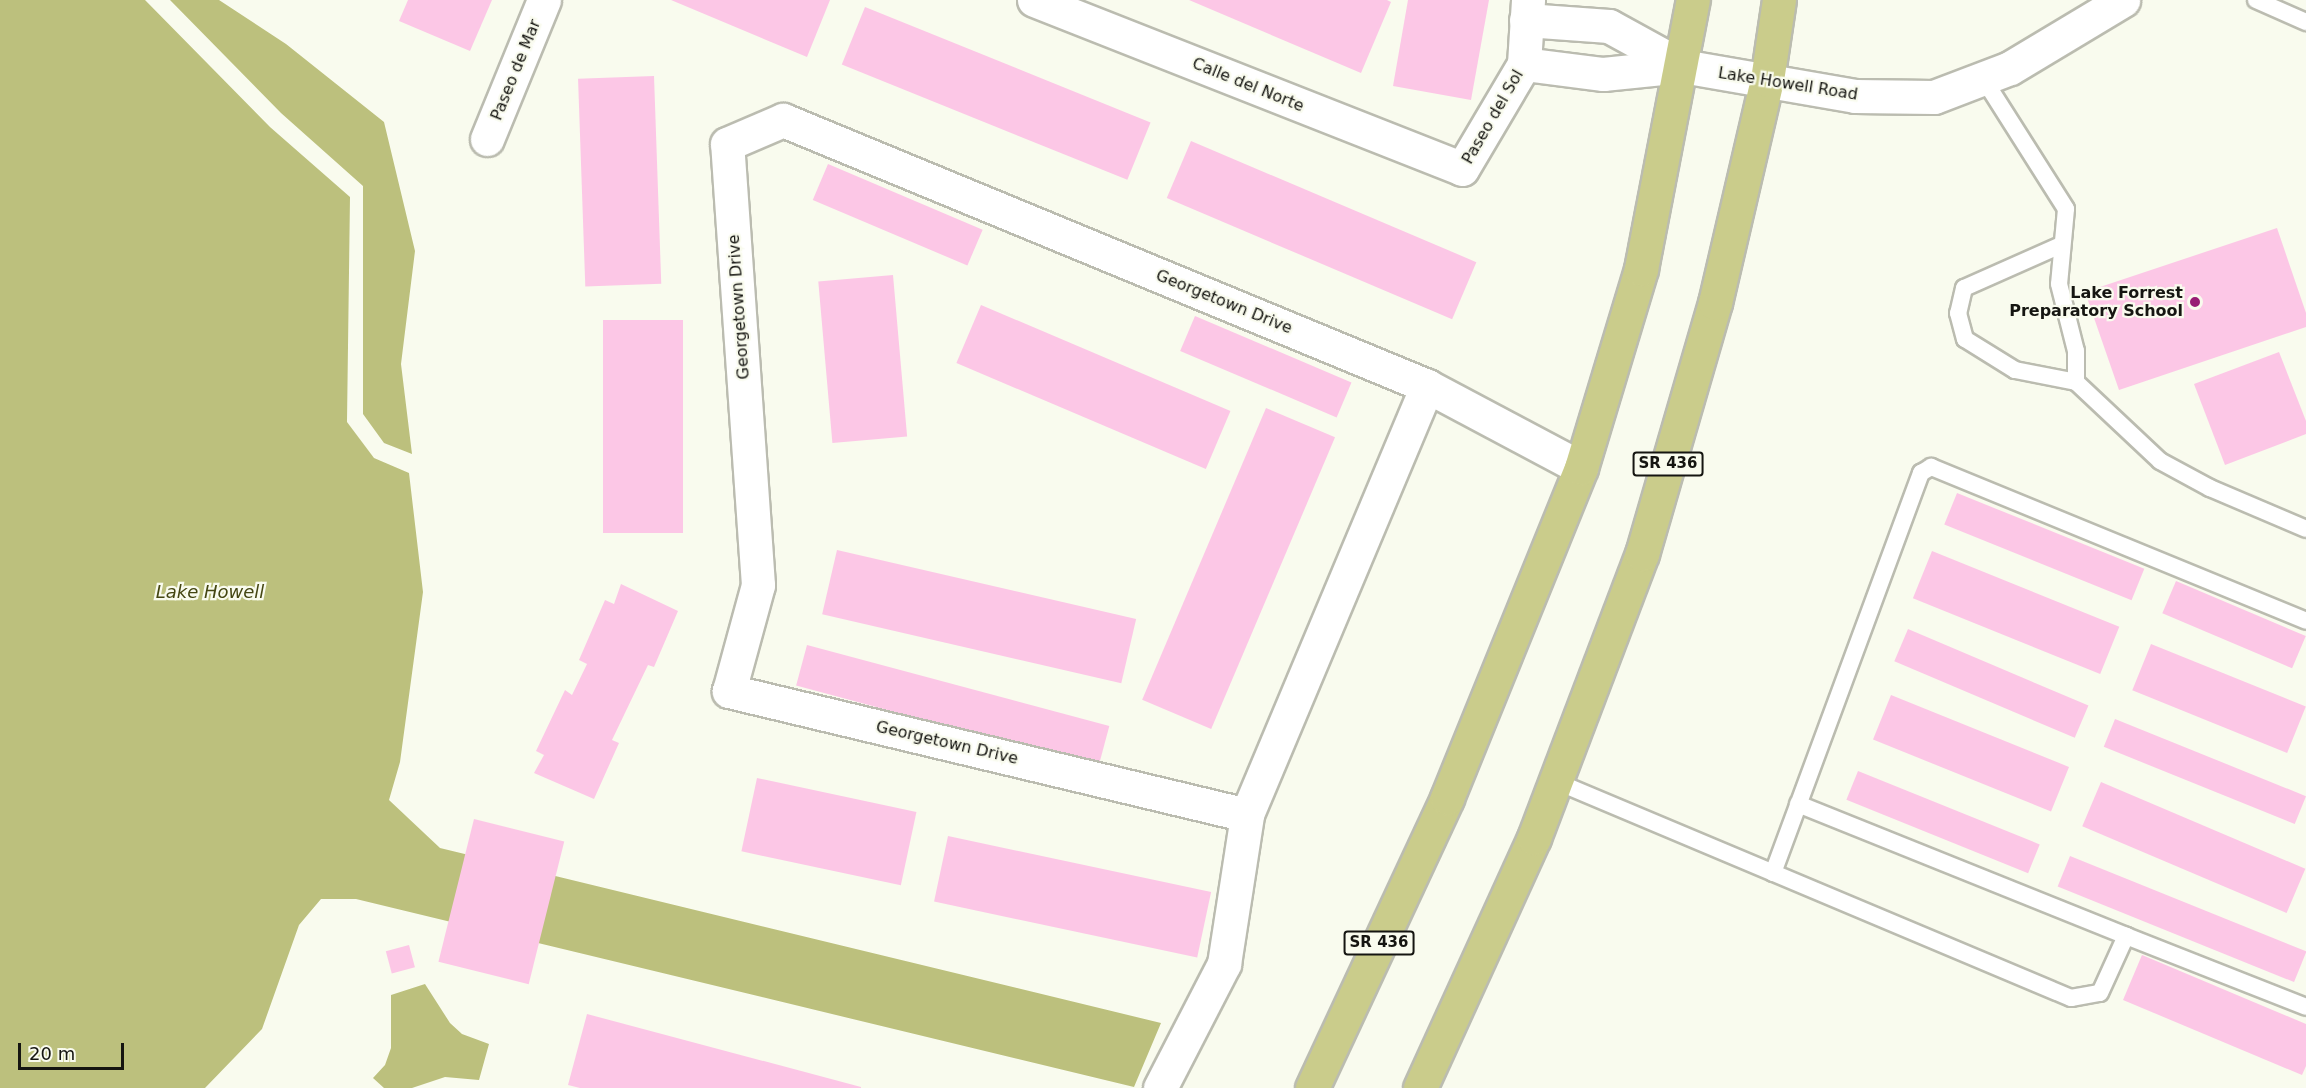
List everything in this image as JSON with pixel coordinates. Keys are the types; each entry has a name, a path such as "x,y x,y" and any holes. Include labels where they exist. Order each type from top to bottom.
{"main road":[{"name":"SR 436","path":"1312,1088 1447,798 1581,468 1641,269 1693,0"},
{"name":"SR 436","path":"1420,1088 1534,838 1642,554 1715,303 1767,80 1779,0"}],"street":[{"name":"Paseo de Mar","path":"488,139 544,0"},
{"name":"Calle del Norte","path":"1034,0 1462,169"},
{"name":"Lake Howell Road","path":"1682,66 1855,96 1934,96 2010,68 2123,0"},
{"name":"Paseo del Sol","path":"1462,169 1524,64 1527,10 1609,26 1682,66"},
{"name":"Paseo del Sol","path":"1524,64 1602,74 1682,66"},
{"name":"Georgetown Drive","path":"1247,815 729,691 758,585 727,144 783,120 1427,386 1581,468"},
{"path":"1160,1088 1224,964 1247,815 1427,386"}],"lane":[{"path":"2256,0 2306,22"},
{"path":"1983,78 2066,209 2059,284 2076,351 2076,382"},
{"path":"2061,245 1964,288 1958,313 1965,339 2015,370 2076,382 2160,461 2210,488 2306,529"},
{"path":"1773,873 1921,473 1931,467 2306,621"},
{"path":"1555,781 2071,998 2100,993 2126,936"},
{"path":"1798,804 2306,1007"}],"water":[{"name":"Lake Howell","path":"0,0 145,0 270,127 350,197 347,422 374,458 409,473 423,592 400,762 389,800 440,848 1161,1023 1134,1087 356,899 321,899 299,925 262,1029 205,1088 0,1088"},
{"path":"170,0 219,0 286,44 384,122 415,251 401,364 412,454 384,443 363,414 363,186 281,113"},
{"path":"425,984 450,1023 462,1034 489,1044 479,1080 445,1077 412,1088 384,1088 373,1078 385,1065 391,1048 391,995"}],"building":[{"path":"408,0 492,0 470,51 399,21"},
{"path":"671,0 830,0 807,57"},
{"path":"1189,0 1387,0 1391,2 1361,73"},
{"path":"1408,0 1489,0 1471,100 1393,86"},
{"path":"865,7 1151,122 1127,180 842,64"},
{"path":"654,76 661,284 585,287 578,79"},
{"path":"1191,141 1476,262 1452,319 1167,198"},
{"path":"828,164 983,230 967,266 813,200"},
{"name":"Lake Forrest Preparatory School","path":"2277,228 2306,313 2306,327 2119,390 2085,292"},
{"path":"893,275 907,436 832,443 818,282"},
{"path":"981,305 1230,411 1206,469 956,363"},
{"path":"1195,316 1351,382 1337,417 1180,351"},
{"path":"603,320 683,320 683,533 603,533"},
{"path":"2279,352 2306,421 2306,434 2225,465 2194,384"},
{"path":"1266,408 1335,437 1211,729 1142,700"},
{"path":"1957,493 2144,569 2132,600 1944,525"},
{"path":"837,550 1136,619 1121,683 822,614"},
{"path":"1932,551 2119,627 2100,674 1913,598"},
{"path":"2176,581 2306,636 2292,668 2162,613"},
{"path":"621,584 678,611 654,667 648,665 612,740 619,743 594,799 534,773 544,755 536,751 565,690 572,695 587,664 579,660 605,600 614,604"},
{"path":"1908,629 2088,706 2075,738 1894,661"},
{"path":"2151,644 2306,707 2287,753 2132,690"},
{"path":"807,645 1109,726 1098,767 796,686"},
{"path":"1891,695 2069,767 2051,811 1873,740"},
{"path":"2115,719 2306,796 2295,824 2104,747"},
{"path":"1858,771 2040,844 2028,873 1846,800"},
{"path":"757,778 916,812 901,885 741,851"},
{"path":"2101,782 2305,869 2287,913 2082,826"},
{"path":"474,819 564,841 529,984 438,962"},
{"path":"948,836 1211,892 1197,957 934,902"},
{"path":"2070,856 2306,951 2294,982 2058,887"},
{"path":"409,945 415,967 392,973 386,951"},
{"path":"2142,955 2306,1024 2306,1066 2302,1075 2123,1000"},
{"path":"587,1014 861,1088 580,1088 568,1085"}],"place":[{"name":"Lake Forrest Preparatory School","path":"2195,302"}]}
